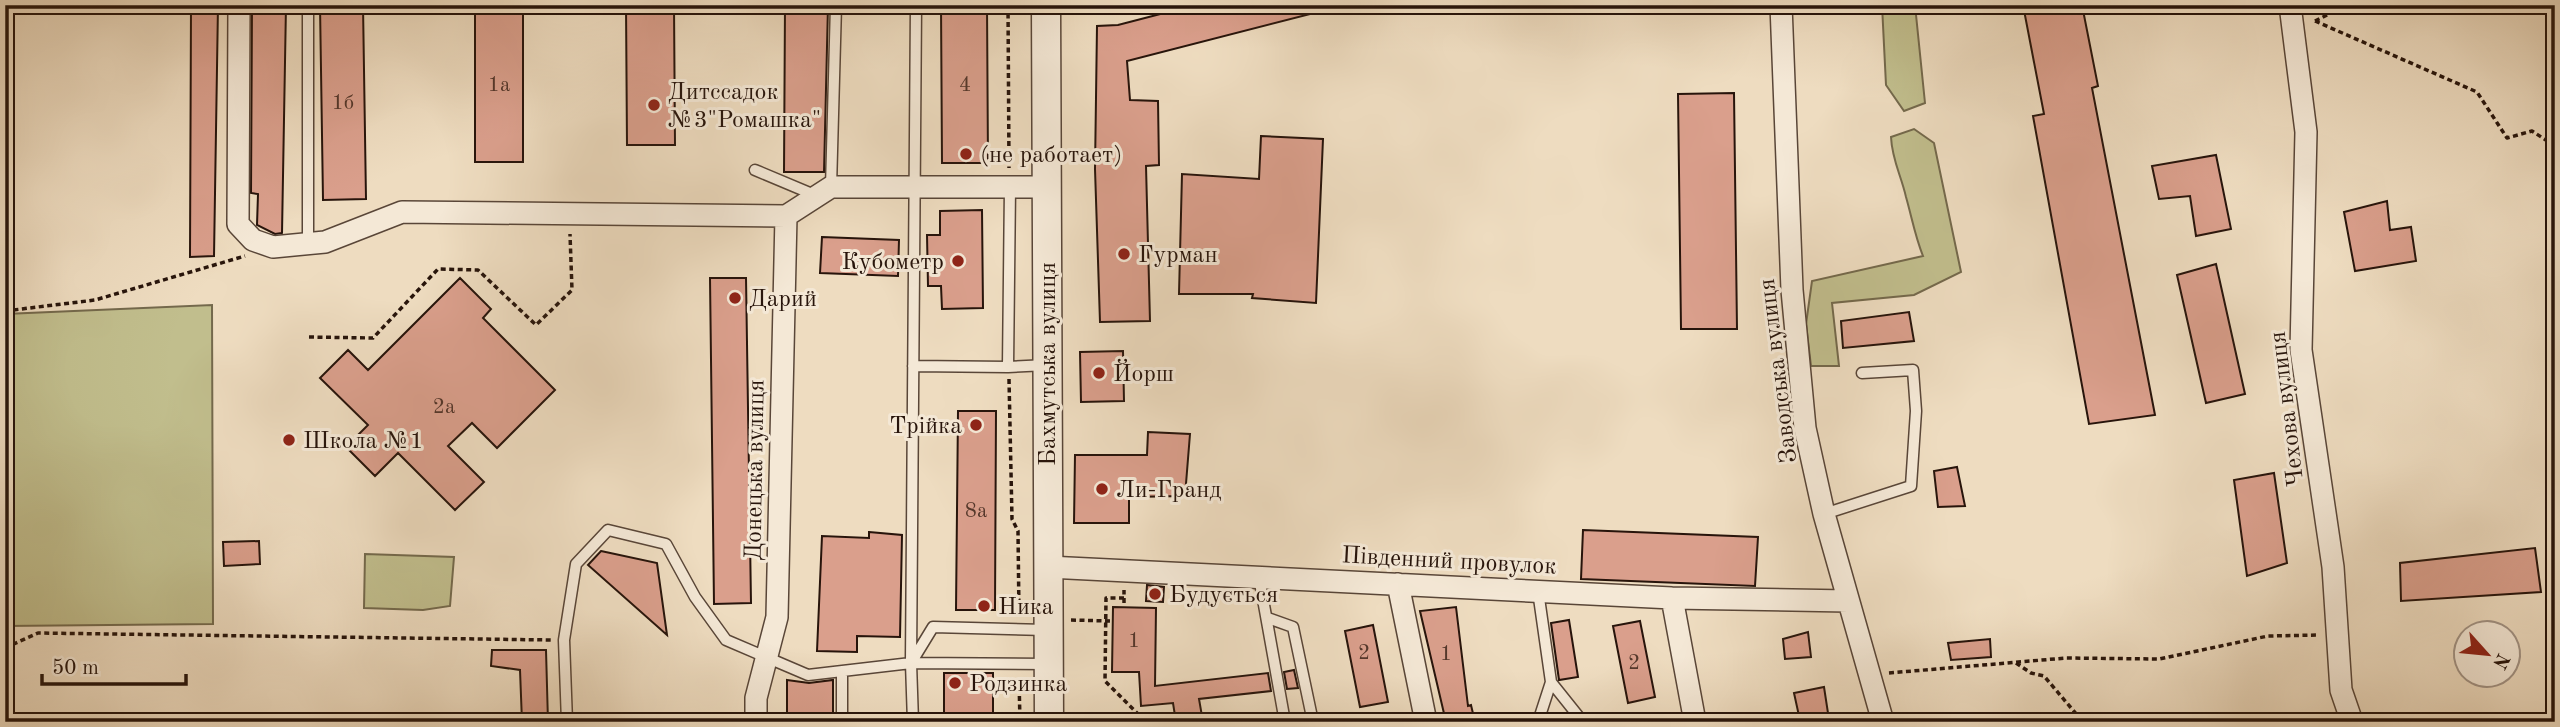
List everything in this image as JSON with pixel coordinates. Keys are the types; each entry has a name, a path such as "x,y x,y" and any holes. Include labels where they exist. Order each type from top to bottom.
{"street":[{"path":"239,5 238,225 253,240 273,247 325,242 402,212 786,216 824,192 915,187 1046,187"},
{"name":"Бахмутська вулиця","path":"1046,5 1049,722"},
{"name":"Заводська вулиця","path":"1782,5 1793,304 1805,428 1824,514 1883,722"},
{"name":"Чехова вулиця","path":"2290,5 2306,132 2301,350 2333,567 2342,690 2352,722"},
{"name":"Донецька вулиця","path":"756,722 755,698 777,617 786,216"},
{"name":"Південний провулок","path":"1048,567 1672,598 1848,601"},
{"path":"1398,584 1426,722"},
{"path":"1672,598 1695,722"}],"lane":[{"path":"308,5 308,244"},
{"path":"755,170 824,192 836,5"},
{"path":"913,722 911,663 916,5"},
{"path":"1009,367 1010,187"},
{"path":"913,366 1047,365"},
{"path":"1824,514 1911,486 1916,411 1913,370 1861,373"},
{"path":"567,722 564,640 576,564 608,530 666,544 695,597 726,640 808,674 911,663 1049,663"},
{"path":"1259,577 1285,722"},
{"path":"1538,591 1551,682 1538,722"},
{"path":"1268,618 1293,627 1313,722"},
{"path":"911,663 933,627 1049,631"},
{"path":"842,671 842,722"},
{"path":"1551,682 1583,722"}],"path":[{"path":"1008,5 1010,187"},
{"path":"2294,30 2347,5"},
{"path":"2315,21 2477,92 2507,138 2532,131 2555,146"},
{"path":"309,337 373,338 439,269 478,270 536,325 572,290 569,215"},
{"path":"5,311 95,300 273,247"},
{"path":"1009,367 1012,519 1018,531 1019,630"},
{"path":"1124,598 1105,597 1105,681 1138,714 1138,722"},
{"path":"5,648 38,633 564,640"},
{"path":"1869,675 2066,658 2159,659 2268,636 2338,635"},
{"path":"2016,663 2031,673 2044,676 2083,722"},
{"path":"1019,665 1020,722"}],"shaded area":[{"path":"1882,5 1915,5 1925,103 1904,111 1886,85"},
{"path":"1914,129 1934,143 1961,272 1914,295 1832,303 1839,366 1811,366 1806,324 1812,281 1923,256 1895,160 1891,137"},
{"path":"212,305 213,624 5,626 5,314"},
{"path":"365,554 454,557 450,606 423,610 364,608"}],"building":[{"path":"191,5 218,5 214,256 190,257"},
{"path":"252,5 286,5 282,233 275,234 257,225 258,194 251,193"},
{"path":"320,5 363,5 366,199 323,200"},
{"path":"475,5 523,5 523,162 475,162"},
{"path":"626,5 674,5 675,145 627,145"},
{"path":"785,5 828,5 824,172 784,172"},
{"path":"941,5 987,5 988,163 942,163"},
{"path":"1195,5 1322,5 1322,11 1127,61 1130,100 1158,101 1159,165 1146,166 1150,321 1100,322 1095,169 1097,26 1118,25"},
{"path":"2023,5 2082,5 2098,86 2092,88 2155,415 2089,424 2033,116 2044,114"},
{"path":"1734,93 1737,329 1681,329 1678,94"},
{"path":"1261,136 1323,139 1316,303 1252,298 1253,294 1179,294 1182,174 1259,179"},
{"path":"2216,155 2231,229 2196,236 2190,196 2159,199 2152,166"},
{"path":"2387,201 2390,230 2411,227 2416,261 2355,271 2344,212"},
{"path":"982,210 983,308 942,309 941,286 928,286 927,235 940,235 940,211"},
{"path":"822,237 899,240 898,276 820,273"},
{"path":"2216,264 2245,394 2206,403 2177,275"},
{"path":"460,278 491,309 483,318 555,390 497,448 472,423 448,446 484,482 455,510 398,453 375,476 346,447 368,425 320,378 348,350 368,370"},
{"path":"710,278 746,278 751,603 714,604"},
{"path":"1909,312 1914,341 1843,348 1841,321"},
{"path":"1123,351 1124,401 1081,402 1080,352"},
{"path":"958,411 996,411 995,610 956,610"},
{"path":"1148,432 1190,434 1185,496 1129,497 1129,523 1074,523 1075,455 1147,455"},
{"path":"1957,467 1965,506 1938,507 1934,471"},
{"path":"2274,473 2287,563 2247,576 2234,480"},
{"path":"1583,530 1758,537 1755,586 1581,579"},
{"path":"869,532 902,535 900,637 857,636 857,652 817,651 822,536 869,538"},
{"path":"259,541 260,564 224,566 223,542"},
{"path":"2535,548 2541,592 2401,601 2400,563"},
{"path":"601,551 657,563 667,635 588,565"},
{"name":"Будується","path":"1147,585 1164,587 1163,602 1146,601"},
{"path":"1113,607 1156,608 1155,686 1268,673 1271,691 1199,699 1203,722 1176,722 1173,703 1141,706 1139,672 1112,672"},
{"path":"1456,607 1468,706 1471,705 1475,722 1446,722 1420,611"},
{"path":"1569,620 1578,677 1559,680 1551,623"},
{"path":"1640,621 1655,697 1628,703 1613,626"},
{"path":"1373,625 1388,702 1360,707 1345,631"},
{"path":"1808,632 1811,657 1785,659 1783,639"},
{"path":"1990,639 1991,657 1951,660 1948,643"},
{"path":"492,650 546,650 548,722 522,722 520,670 491,666"},
{"path":"1294,670 1298,688 1287,689 1284,672"},
{"path":"944,673 993,673 993,722 944,722"},
{"path":"787,680 809,683 833,680 833,722 787,722"},
{"path":"1824,687 1828,713 1799,716 1794,693"}],"place":[{"name":"Дитссадок №3\"Ромашка\"","path":"654,105"},
{"name":"(не работает)","path":"966,154"},
{"name":"Гурман","path":"1124,254"},
{"name":"Кубометр","path":"958,261"},
{"name":"Дарий","path":"735,298"},
{"name":"Йорш","path":"1099,373"},
{"name":"Трійка","path":"976,425"},
{"name":"Школа №1","path":"289,440"},
{"name":"Ли-Гранд","path":"1102,489"},
{"name":"Будується","path":"1155,594"},
{"name":"Ника","path":"984,606"},
{"name":"Родзинка","path":"955,683"}]}
